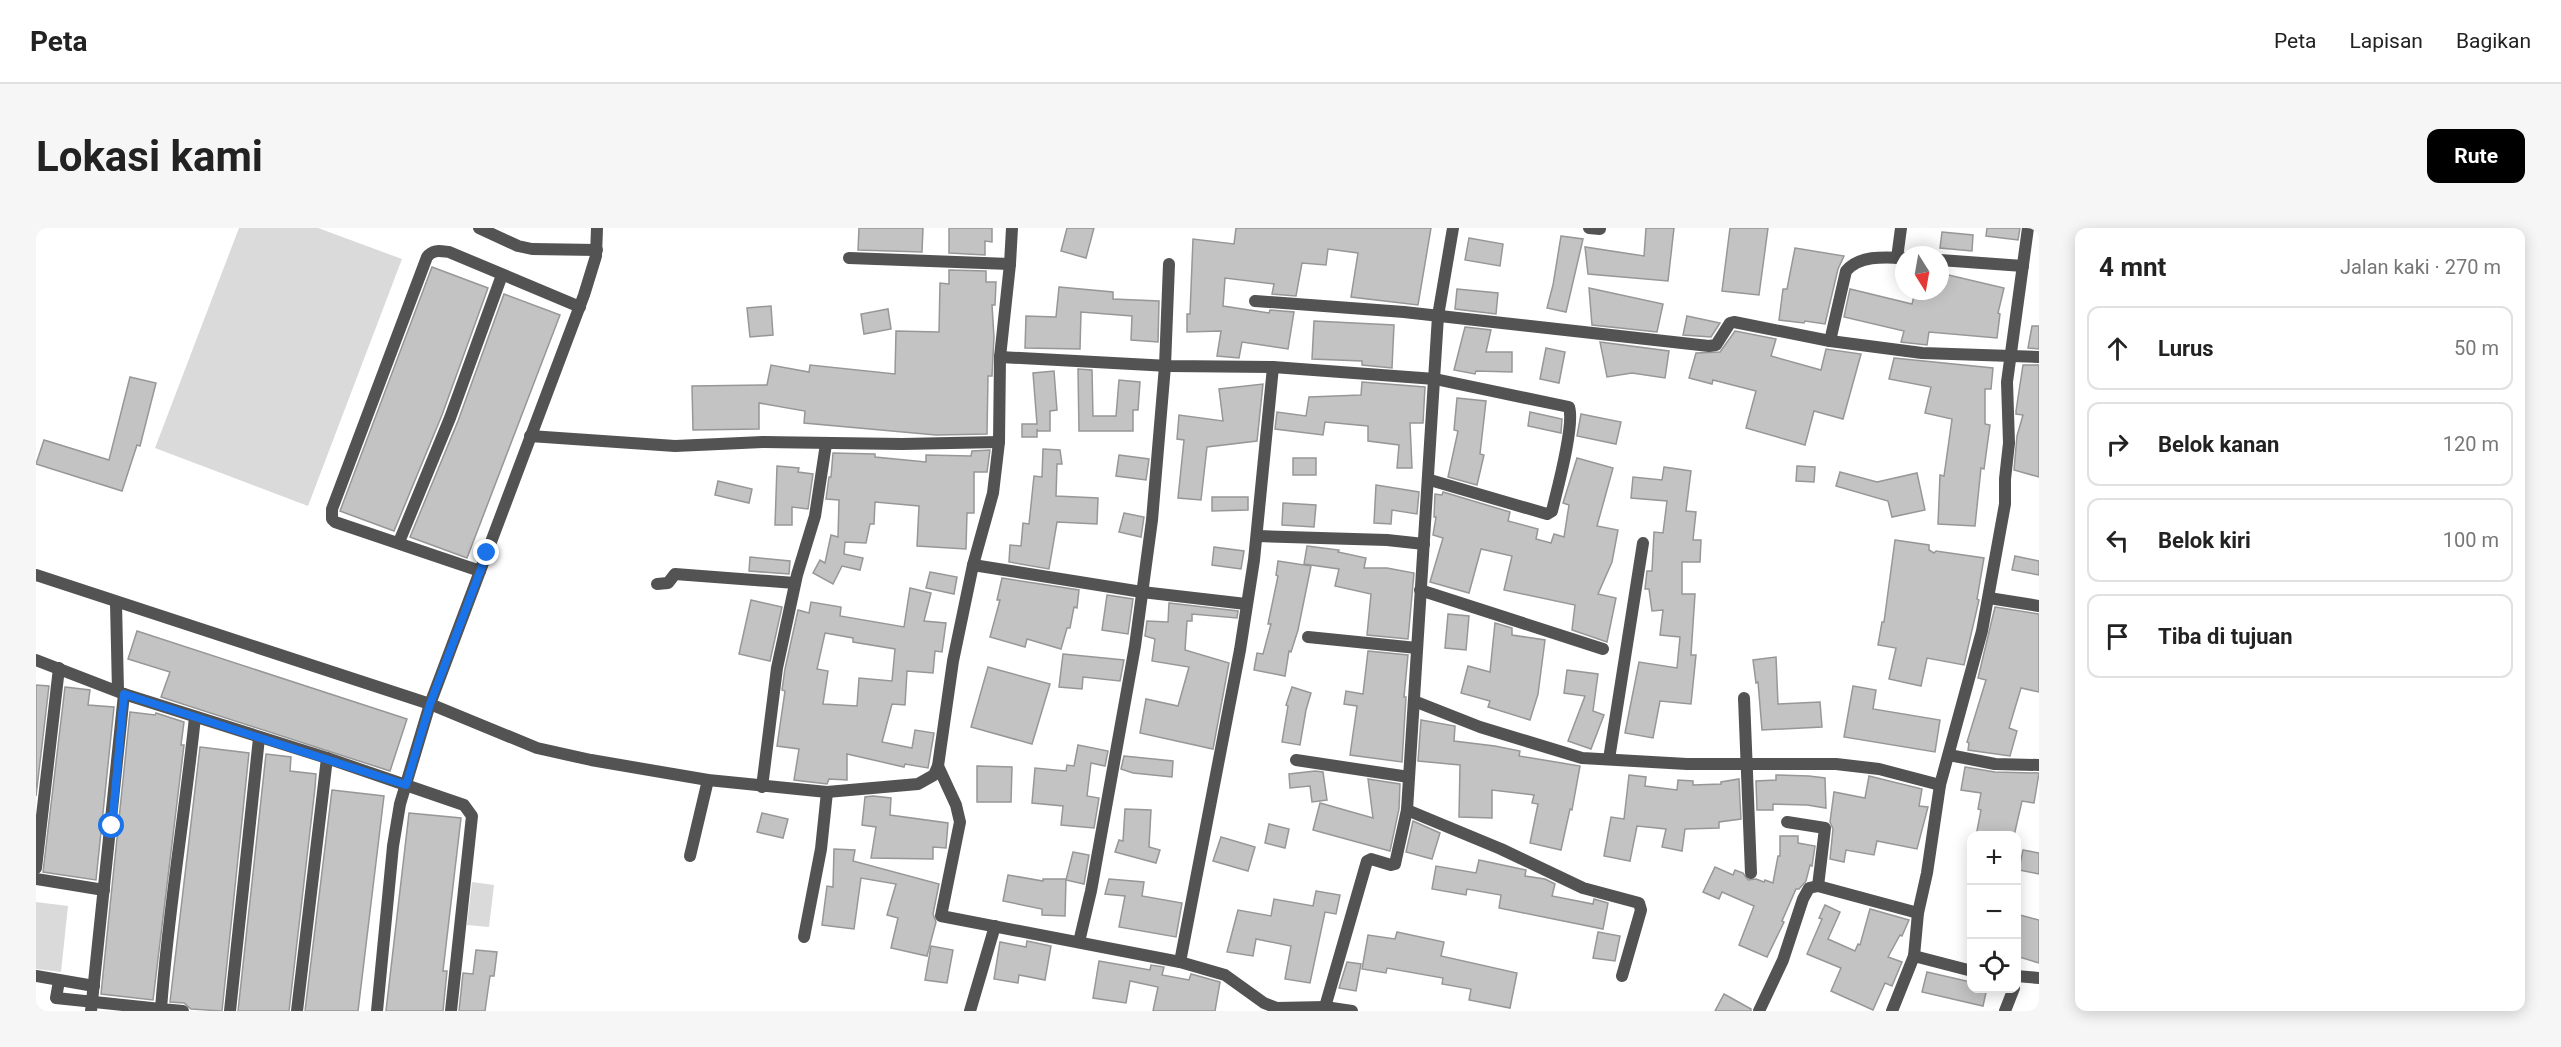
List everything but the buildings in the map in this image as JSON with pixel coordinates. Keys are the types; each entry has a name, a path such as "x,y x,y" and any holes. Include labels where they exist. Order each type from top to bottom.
{"street":[{"path":"479,228 518,246 532,249 597,250"},
{"path":"377,1011 393,846 406,785 430,704 580,307 597,250 597,228"},
{"path":"36,575 430,704 537,748 591,760 762,787 827,792 918,784 934,775 938,766 953,661 973,566 993,493 999,442 1000,357 1012,228"},
{"path":"1325,1006 1366,861 1371,859 1395,864 1407,810 1420,590 1430,480 1438,316 1453,228"},
{"path":"1901,228 1901,246"},
{"path":"1892,1011 1914,956 1918,913 1927,873 1940,785 1989,598 2005,504 2009,443 2007,382 2028,228"},
{"path":"480,572 399,542 335,522 332,515 348,464 409,300 427,256 433,251 449,252 580,307"},
{"path":"849,258 1010,264"},
{"path":"1830,341 1846,271 1850,265 1856,261 1868,259 1895,258"},
{"path":"1949,261 2022,266"},
{"path":"1079,942 1091,891 1142,592 1152,520 1165,366 1169,264"},
{"path":"399,542 450,418 502,275"},
{"path":"1255,301 1438,316 1709,346 1716,345 1730,323 1734,322 1830,341 1922,353 2039,357"},
{"path":"1000,357 1165,366 1274,367 1435,379 1569,407 1571,416 1552,511 1547,514 1430,480"},
{"path":"1180,962 1238,662 1257,536 1274,367"},
{"path":"530,436 675,446 763,442 826,444 999,442"},
{"path":"762,787 777,668 795,583 815,516 826,444"},
{"path":"1257,536 1387,540 1424,544"},
{"path":"1609,759 1643,543"},
{"path":"973,566 1142,592 1246,604"},
{"path":"657,584 668,583 675,574 795,583"},
{"path":"1420,590 1603,649"},
{"path":"1989,598 2039,606"},
{"path":"92,1006 121,692 116,603"},
{"path":"1308,637 1417,648"},
{"path":"36,660 121,692 464,805 472,816 450,1011"},
{"path":"36,868 59,668"},
{"path":"1744,698 1750,873"},
{"path":"1414,700 1480,727 1582,758 1687,764 1836,764 1879,769 1940,785"},
{"path":"161,1009 164,965 184,820 195,717"},
{"path":"230,1011 259,738"},
{"path":"1949,754 2004,765 2039,765"},
{"path":"297,1011 327,758"},
{"path":"1296,760 1409,777"},
{"path":"938,766 956,805 960,822 941,916 1180,962 1226,975 1264,1003 1277,1009 1325,1006 1352,1011"},
{"path":"690,856 708,780"},
{"path":"804,937 821,849 827,792"},
{"path":"1407,810 1501,849 1583,888 1640,903 1641,910 1622,976"},
{"path":"1787,822 1825,828 1818,886"},
{"path":"36,879 104,890"},
{"path":"1759,1011 1780,966 1806,891 1818,886 1918,913"},
{"path":"970,1011 994,926"},
{"path":"1914,956 1967,970"},
{"path":"36,976 94,986"},
{"path":"2021,977 2039,978"},
{"path":"59,981 56,998 92,1006 183,1011"},
{"path":"2005,1011 2012,993"}],"shaded area":[{"path":"239,228 318,228 402,259 308,506 155,448"},
{"path":"472,882 494,885 489,927 467,925"},
{"path":"36,902 68,906 61,972 36,969"}],"route":[{"path":"112,826 124,694 406,785 430,704 487,553"}]}
